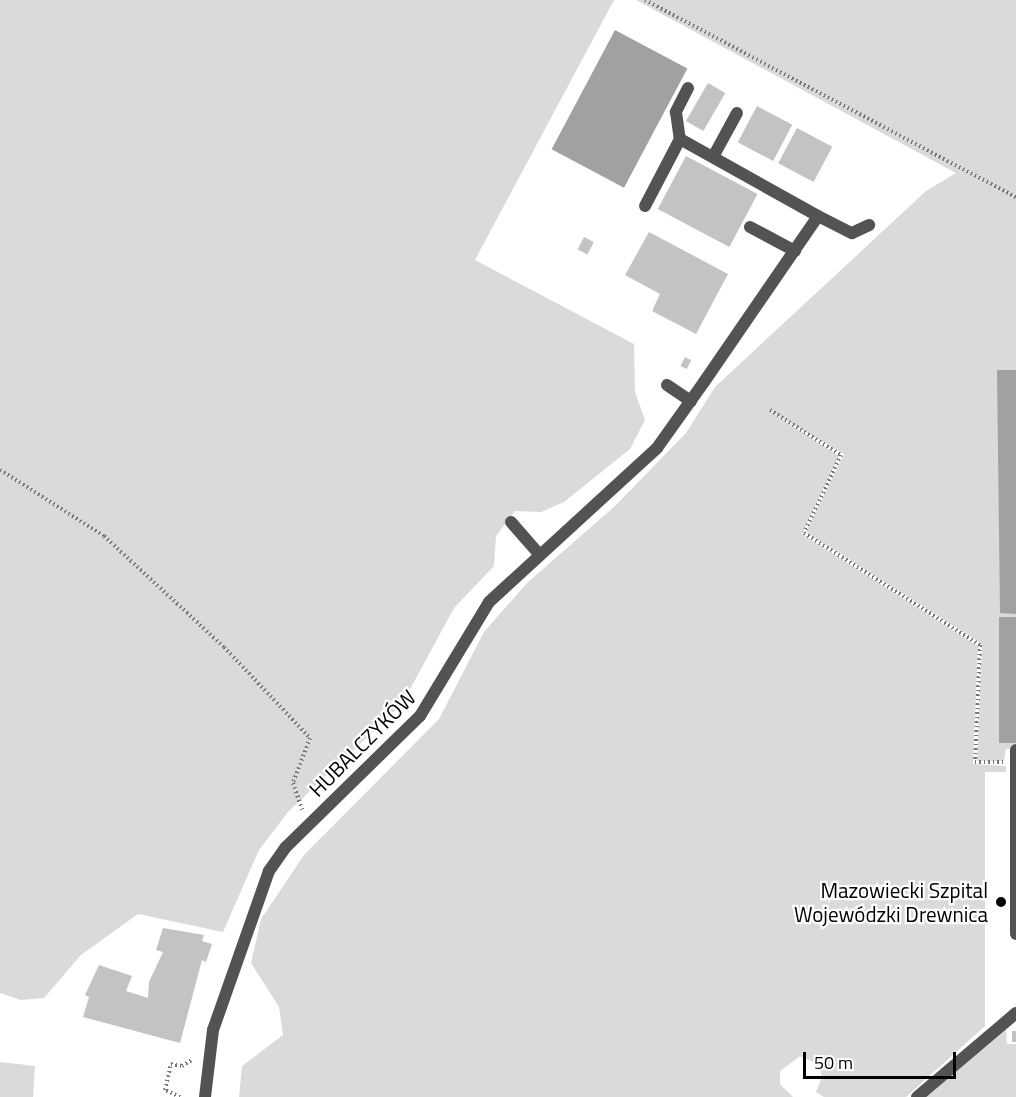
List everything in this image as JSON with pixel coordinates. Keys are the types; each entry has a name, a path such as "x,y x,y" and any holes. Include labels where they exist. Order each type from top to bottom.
{"street":[{"path":"645,206 680,139 676,112 688,88"},
{"path":"713,157 737,112"},
{"path":"680,139 852,233 868,225"},
{"name":"HUBALCZYKÓW","path":"205,1097 213,1030 268,871 286,847 420,716 474,621 538,553 657,448 818,216"},
{"path":"750,226 795,251"},
{"path":"667,385 691,401"},
{"path":"510,522 538,553"},
{"path":"1016,750 1016,934"},
{"path":"917,1097 1016,1013"}],"path":[{"path":"645,0 1016,197"},
{"path":"770,410 841,455 804,533 980,645 975,762 1016,762"},
{"path":"0,470 104,536 224,647 310,738 293,783 303,812"},
{"path":"180,1097 165,1090 171,1064 187,1065 196,1047"}],"shaded area":[{"path":"0,0 614,0 475,260 634,344 635,392 645,420 630,449 564,502 541,512 515,511 496,536 494,566 454,608 402,704 288,812 259,850 223,932 138,914 81,955 44,998 21,1000 0,993"},
{"path":"636,0 1016,0 1016,749 1006,749 1004,761 977,761 982,644 806,532 844,454 768,410 839,456 802,534 978,646 973,764 1006,766 1006,772 985,772 985,1026 906,1097 824,1097 816,1092 822,1077 818,1064 800,1056 780,1071 780,1084 793,1097 239,1097 242,1066 283,1035 279,1007 251,963 261,919 304,855 439,719 484,632 527,583 615,506 686,433 715,387 926,191 956,173"},
{"path":"615,30 687,68 624,188 552,149"},
{"path":"997,370 1016,370 1016,614 1000,613"},
{"path":"999,617 1016,617 1016,743 999,743"},
{"path":"1006,1030 1007,1044 1016,1044 1016,1097 926,1097"},
{"path":"0,1062 35,1066 33,1097 0,1097"}],"building":[{"path":"708,83 725,93 703,131 686,121"},
{"path":"757,106 792,125 773,161 738,142"},
{"path":"797,128 832,147 814,182 778,163"},
{"path":"686,156 758,194 729,247 658,209"},
{"path":"649,232 728,274 696,334 652,311 660,294 625,275"},
{"path":"584,237 594,242 587,254 578,249"},
{"path":"685,357 691,360 687,369 680,366"},
{"path":"163,928 204,935 202,941 212,944 206,962 202,960 180,1043 83,1017 89,997 85,995 99,965 132,976 126,991 148,998 149,982 163,952 156,950"},
{"path":"1012,1031 1016,1031 1016,1042 1012,1042"}],"place":[{"name":"Mazowiecki Szpital Wojewódzki Drewnica","path":"1001,902"}]}
